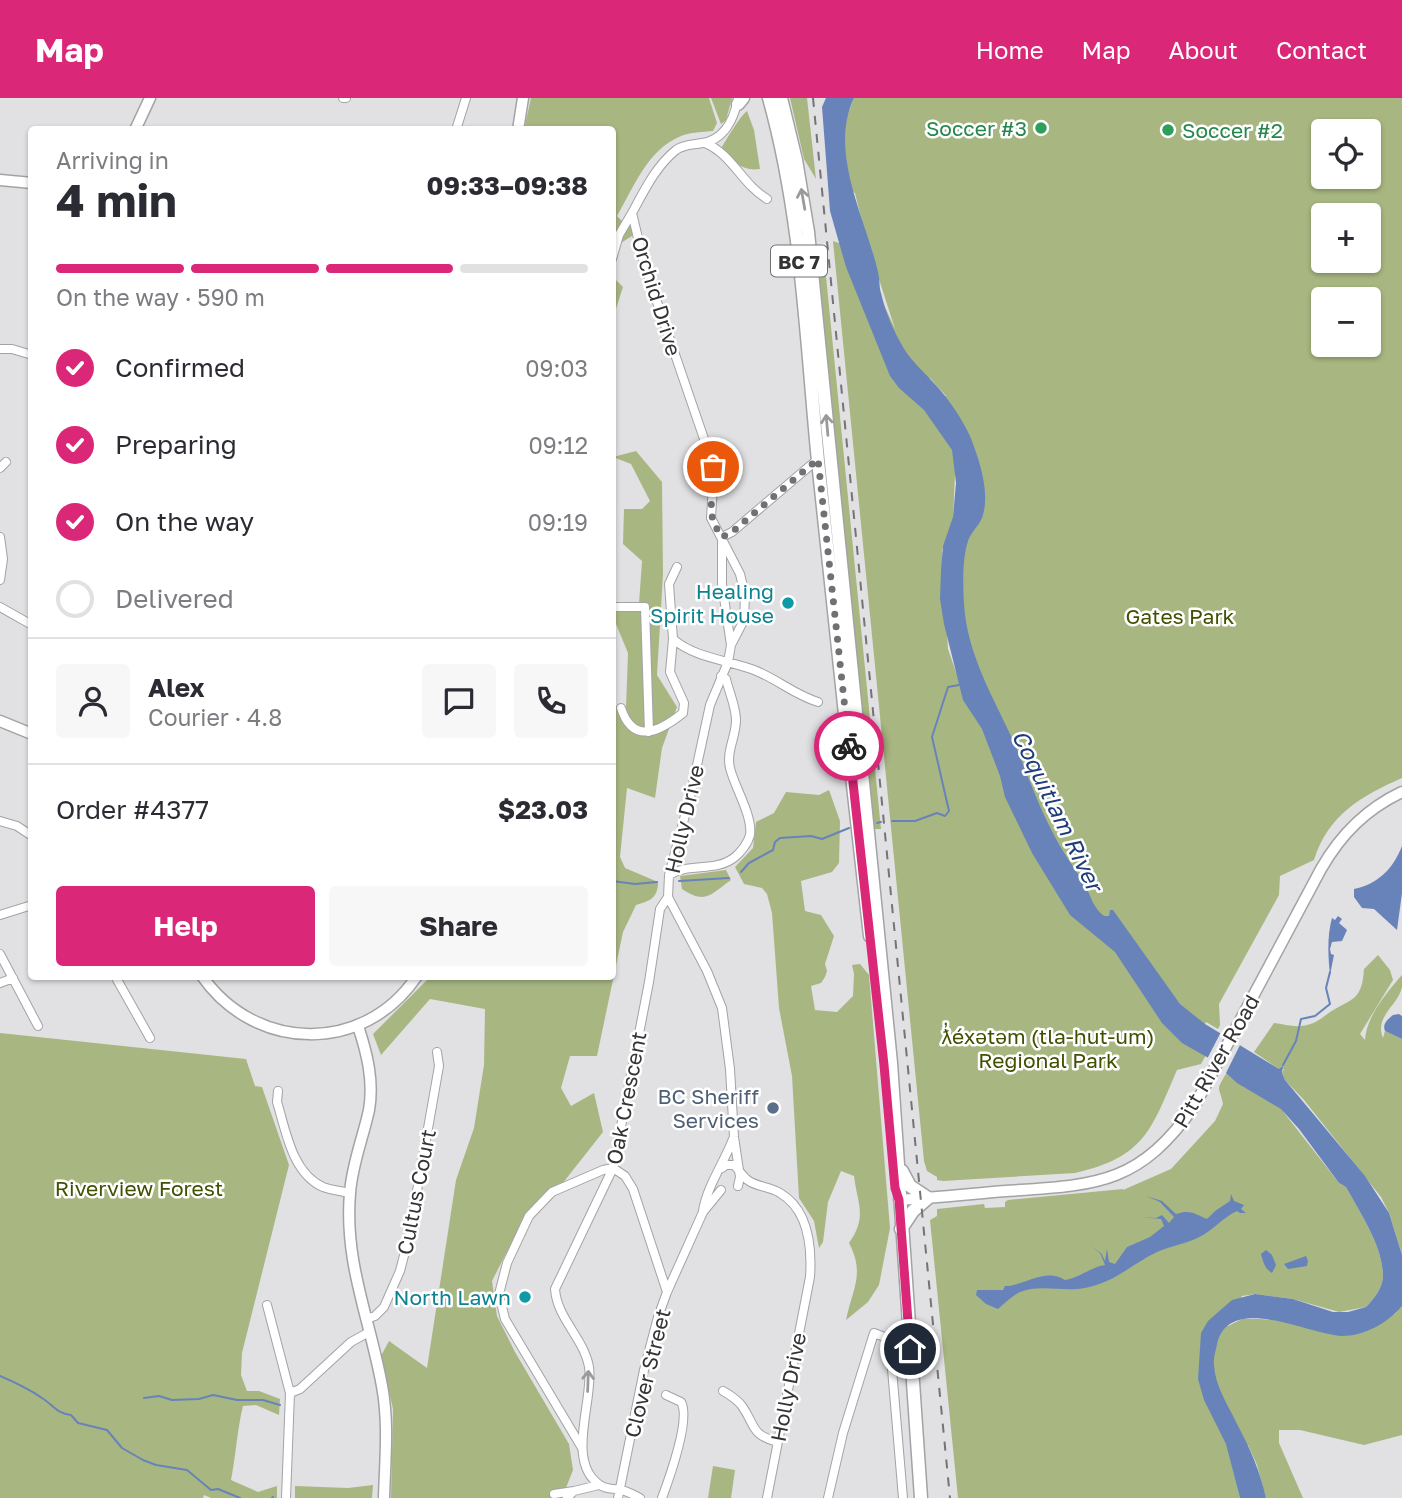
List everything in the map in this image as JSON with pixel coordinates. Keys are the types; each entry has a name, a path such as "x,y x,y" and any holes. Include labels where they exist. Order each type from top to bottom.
{"main road":[{"name":"BC 7","path":"771,100 800,262 818,459 895,1188 899,1200 921,1498"},
{"name":"BC 7","path":"771,100 796,160 808,232 891,1063 900,1167 899,1200"},
{"path":"900,1167 910,1186 928,1198 913,1210 901,1229"}],"street":[{"path":"137,126 150,98"},
{"path":"457,126 466,98"},
{"path":"518,126 523,98"},
{"name":"Orchid Drive","path":"722,537 710,513 714,468 645,267 632,213 658,169 671,155 684,146 705,143 716,138 725,130 740,100"},
{"path":"705,143 724,155 747,182 767,199"},
{"path":"0,180 28,183"},
{"path":"616,245 632,213"},
{"path":"0,349 28,354"},
{"path":"722,537 732,532 818,459"},
{"path":"0,537 3,562 0,580"},
{"path":"722,537 742,579 746,614 731,645"},
{"path":"722,537 722,584 731,645"},
{"path":"621,708 635,731 649,732 683,713 684,708 670,672 673,639 669,584 677,567"},
{"path":"722,584 724,578 731,574 742,579"},
{"path":"0,607 28,623"},
{"path":"616,607 645,607 649,732"},
{"path":"727,624 730,628 742,624"},
{"path":"673,639 691,649 761,673 800,696 818,702"},
{"name":"Holly Drive","path":"731,645 728,662 710,705 691,793 669,875 668,897 722,1008 738,1169 750,1182 780,1193 797,1209 808,1231 811,1260 806,1300 767,1498"},
{"path":"669,875 685,868 710,867 728,862 744,847 750,834 748,819 730,769 728,753 736,719 726,678 721,677"},
{"path":"0,721 28,732"},
{"name":"Pitt River Road","path":"899,1200 1067,1187 1099,1182 1119,1174 1156,1152 1176,1132 1205,1086 1338,842 1367,813 1402,792"},
{"path":"0,821 17,826 28,833"},
{"name":"Oak Crescent","path":"599,1485 584,1462 582,1448 590,1379 589,1365 556,1304 555,1289 613,1168 649,982 660,909 668,897"},
{"path":"0,915 28,906"},
{"path":"0,954 38,1026"},
{"path":"0,983 13,978"},
{"path":"118,980 150,1038"},
{"path":"205,980 230,1007 250,1020 270,1028 310,1035 358,1026 386,1010 414,980"},
{"path":"358,1026 369,1064 370,1098 349,1193 351,1254 386,1412 384,1498"},
{"name":"Cultus Court","path":"366,1319 375,1316 384,1307 400,1271 409,1236 439,1066 436,1052"},
{"path":"278,1091 277,1102 300,1167 322,1186 349,1193"},
{"name":"Holly Drive","path":"722,1168 734,1137"},
{"path":"738,1186 738,1169 730,1164 722,1168 716,1178 721,1190 730,1190 750,1182"},
{"path":"582,1448 505,1319 499,1294 507,1263 529,1216 552,1192 613,1168 625,1176 633,1189 667,1292"},
{"name":"Clover Street","path":"619,1494 643,1370 667,1292 716,1178"},
{"name":"Clover Street","path":"702,1212 721,1190"},
{"path":"267,1305 290,1393 286,1498"},
{"path":"290,1393 300,1389 351,1342 369,1332"},
{"path":"828,1498 843,1433 874,1333 887,1338 903,1498"},
{"path":"723,1391 740,1403 754,1431 777,1442"},
{"path":"662,1498 676,1459 684,1412 681,1402 666,1395"},
{"path":"554,1494 599,1485 619,1494 640,1498"},
{"path":"567,1498 574,1491"}],"green space":[{"path":"531,98 709,98 717,123 713,131 688,134 669,142 650,160 617,216 624,223 633,225 632,236 616,246 616,126 525,126"},
{"path":"711,98 732,98 726,120 721,124"},
{"path":"790,98 807,98 816,179 804,159"},
{"name":"Gates Park","path":"854,98 1402,98 1402,778 1373,792 1348,809 1328,831 1314,860 1280,876 1279,895 1219,1004 1218,1029 1206,1022 1195,1044 1206,1055 1201,1064 1177,1070 1152,1125 1131,1149 1117,1159 1075,1173 943,1181 937,1180 937,1177 927,1171 924,1161 833,241 844,245 843,134","holes":["844,184 855,193 867,242 895,329 879,294","929,379 946,396 926,404","955,473 961,487 959,681 948,649 942,550 953,520"]},
{"path":"747,111 754,130 760,169 748,169 738,164 722,147"},
{"path":"823,246 881,829 874,829 816,247"},
{"path":"616,280 623,287 616,309"},
{"path":"636,451 662,482 663,574 657,675 677,707 662,748 655,798 627,788 620,857 625,868 658,882 658,887 652,898 636,905 623,932 616,965 616,706 626,708 628,653 616,624 616,608 639,604 642,561 623,544 624,509 642,509 650,501 631,464 616,456"},
{"path":"829,790 840,821 839,863 832,872 801,881 805,911 821,915 834,936 825,964 825,977 821,983 811,986 815,1010 837,1012 853,996 852,965 860,964 869,975 890,1228 879,1285 868,1302 846,1320 857,1272 849,1243 860,1217 854,1176 841,1171 828,1202 823,1242 819,1248 814,1221 799,1198 792,1076 779,1008 772,913 767,894 762,888 744,884 735,867 753,848 756,822 774,813 786,792 819,795"},
{"path":"726,870 731,880 708,896 697,896 682,889 680,876"},
{"path":"1378,955 1390,970 1393,980 1360,1034 1365,1040 1373,1014 1402,975 1400,994 1384,1017 1381,1030 1383,1038 1385,1031 1402,1039 1402,1255 1381,1197 1285,1080 1282,1073 1284,1069 1279,1069 1254,1052 1274,1023 1308,1025 1353,999 1360,989 1364,969"},
{"path":"427,980 613,980 597,1056 570,1056 561,1088 571,1106 594,1093 603,1132 562,1184 522,1222 492,1281 497,1316 569,1444 573,1470 562,1498 391,1498 393,1409 381,1356 389,1341 427,1368 456,1180 474,1128 484,1065 485,1009 430,999 381,1055 373,1034"},
{"name":"Riverview Forest","path":"0,1033 246,1059 255,1086 262,1087 289,1165 242,1353 241,1375 247,1391 259,1391 280,1399 279,1415 256,1405 243,1406 231,1480 258,1492 277,1486 277,1498 211,1498 204,1495 203,1498 0,1498"},
{"path":"1257,1067 1285,1114 1339,1183 1346,1187 1374,1239 1383,1278 1378,1292 1366,1307 1339,1312 1293,1299 1255,1294 1242,1296 1228,1326 1242,1319 1286,1321 1332,1334 1395,1314 1402,1306 1402,1435 1364,1445 1300,1430 1279,1430 1279,1443 1303,1498 1266,1498 1248,1445 1229,1453 1240,1498 958,1498 930,1220 937,1216 937,1209 984,1204 985,1208 1005,1207 1008,1200 1123,1190 1171,1169 1215,1121 1223,1104 1219,1086 1227,1072 1245,1088"},
{"path":"713,1466 735,1470 731,1498 708,1498"},
{"path":"373,1485 372,1498 295,1498 295,1486 348,1488"}],"water":[{"name":"Coquitlam River","path":"826,98 854,98 847,119 847,163 890,321 907,353 957,413 977,455 985,498 982,518 966,548 963,589 966,622 975,657 1046,820 1100,913 1109,916 1110,910 1113,910 1180,1004 1205,1024 1279,1069 1283,1066 1285,1080 1365,1176 1389,1213 1402,1255 1402,1306 1390,1318 1367,1331 1342,1336 1253,1318 1237,1321 1225,1329 1217,1344 1214,1362 1217,1380 1254,1460 1266,1498 1240,1498 1226,1444 1204,1400 1198,1379 1201,1333 1208,1321 1232,1300 1255,1294 1293,1299 1333,1312 1348,1312 1366,1307 1376,1296 1382,1283 1383,1273 1378,1251 1346,1187 1339,1183 1281,1109 1237,1083 1212,1060 1182,1043 1162,1023 1115,952 1070,915 1032,853 1005,797 982,729 963,700 940,599 943,546 953,517 956,483 952,450 924,410 899,388 890,376 846,267 830,211 822,107"},
{"path":"1402,846 1402,893 1397,930 1374,909 1362,908 1354,897 1354,889 1363,887 1384,874"},
{"path":"1338,916 1342,919 1339,923 1347,930 1342,941 1332,942 1330,949 1334,955 1330,975 1329,932 1332,918 1335,920"},
{"path":"1399,1014 1402,1016 1402,1039 1384,1028 1389,1018"},
{"path":"1231,1194 1234,1201 1244,1205 1241,1209 1246,1213 1237,1211 1203,1235 1157,1252 1106,1282 1077,1289 1027,1290 1020,1292 998,1309 986,1304 976,1295 977,1290 1003,1290 1005,1286 1042,1276 1050,1275 1065,1280 1105,1265 1100,1253 1090,1246 1101,1253 1105,1261 1107,1249 1109,1262 1115,1264 1127,1247 1150,1237 1164,1226 1161,1219 1140,1217 1156,1218 1162,1215 1169,1223 1174,1217 1160,1202 1146,1196 1162,1201 1176,1214 1189,1212 1207,1219 1230,1201"},
{"path":"1266,1250 1272,1255 1276,1265 1272,1273 1266,1267 1261,1254"},
{"path":"1306,1256 1307,1266 1288,1269 1284,1264"}],"pier":[{"path":"1222,1030 1242,1041 1225,1075 1206,1061"}],"waterway":[{"path":"892,821 915,821 937,813 945,816 949,811 932,737 948,687 959,685"},
{"path":"877,823 881,822"},
{"path":"741,872 749,863 773,850 775,842 780,838 811,836 822,839 849,828"},
{"path":"679,881 729,878"},
{"path":"616,882 635,884 657,882"},
{"path":"1283,1065 1296,1041 1301,1019 1315,1016 1330,1004 1326,988 1330,972"},
{"path":"0,1376 46,1400 58,1411 71,1415 78,1423 107,1430 122,1448 143,1460 187,1470 211,1490 218,1489 240,1498"},
{"path":"144,1398 159,1396 172,1400 199,1399 213,1395 237,1400 263,1400 280,1405"}],"railway":[{"path":"813,98 950,1498"}],"way so far":[{"path":"713,467 715,480 710,513 722,537 732,532 818,459 849,746"}],"place":[{"name":"Soccer #3","path":"1041,128"},
{"name":"Soccer #2","path":"1168,130"},
{"name":"Healing Spirit House","path":"788,603"},
{"name":"BC Sheriff Services","path":"773,1108"},
{"name":"North Lawn","path":"525,1297"}],"route":[{"path":"849,746 895,1191 899,1200 910,1349"}],"park label":[{"name":"ƛ̓éxətəm (tla-hut-um) Regional Park","path":"1048,1048"}]}
